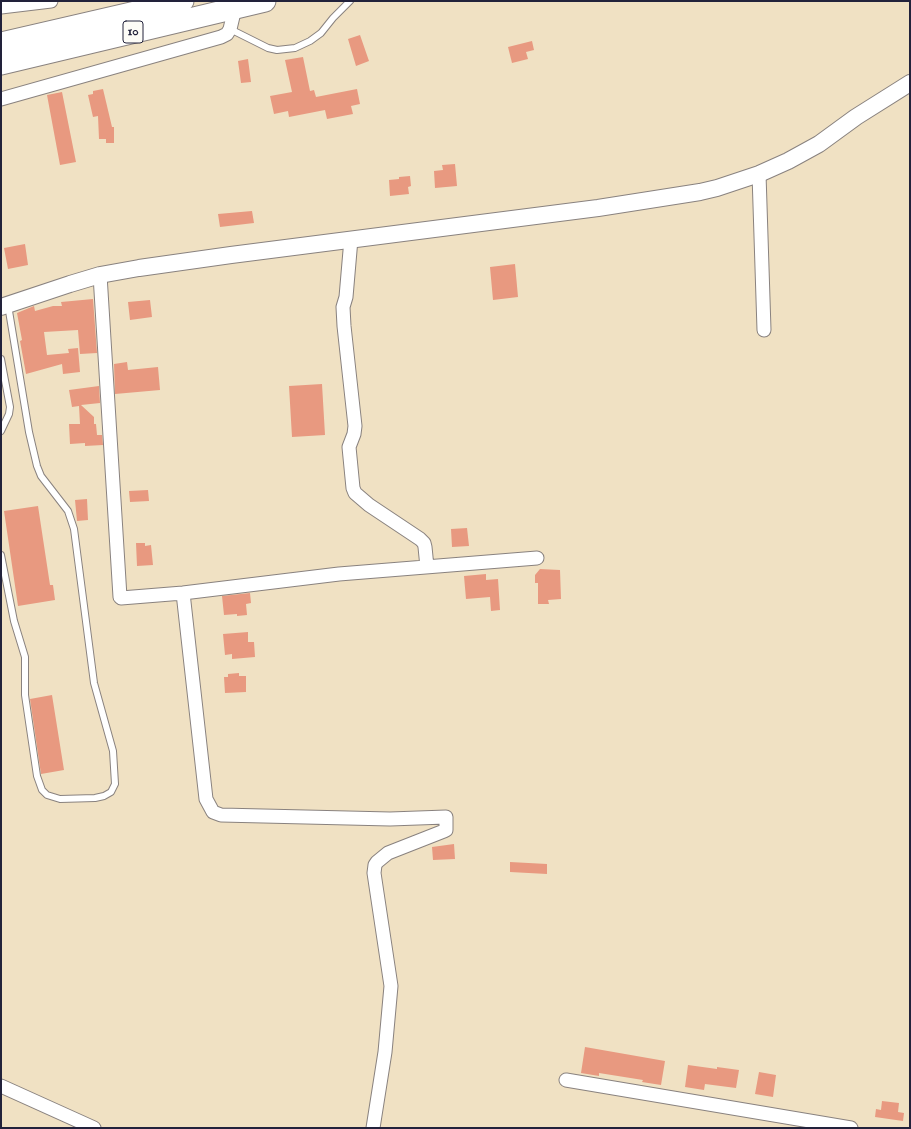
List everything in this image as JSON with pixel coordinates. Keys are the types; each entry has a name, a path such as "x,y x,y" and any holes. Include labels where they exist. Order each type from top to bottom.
{"highway":[{"name":"10","path":"1,43 183,1"},
{"name":"10","path":"1,64 265,1"}],"street":[{"path":"1,7 51,1"},
{"path":"1,98 221,37 227,34 230,29 235,8"},
{"path":"4,306 100,275 223,256 663,199 717,188 759,174 788,161 819,144 856,117 910,83"},
{"path":"759,174 764,330"},
{"path":"351,239 346,297 343,307 355,426 349,448 352,483 355,493 369,505 424,543 428,567"},
{"path":"100,275 120,597 183,593 339,574 537,558"},
{"path":"183,593 206,799 213,812 221,814 390,819 446,817 446,830 444,832 388,853 377,862 375,866 374,873 391,986 385,1052 373,1128"},
{"path":"566,1080 851,1128"},
{"path":"1,1086 94,1128"}],"lane":[{"path":"230,29 268,48 277,50 295,48 310,41 321,33 350,1"},
{"path":"1,555 14,621 25,657 25,695 38,776 42,790 47,795 60,799 95,798 104,796 111,792 115,784 113,751 94,683 74,529 68,511 41,476 36,466 4,306"},
{"path":"1,359 10,407 9,414 1,431"}],"building":[{"path":"360,35 369,61 356,66 348,39"},
{"path":"532,41 534,50 526,52 528,59 512,63 508,47"},
{"path":"303,57 310,91 314,90 316,97 357,89 360,104 351,106 353,114 327,119 325,110 289,117 288,111 274,114 270,96 292,92 285,60"},
{"path":"248,59 251,82 241,83 238,61"},
{"path":"103,89 112,127 114,127 114,143 106,143 106,139 99,139 98,116 93,117 88,95 93,94 93,91"},
{"path":"62,92 76,162 60,165 47,95"},
{"path":"455,164 457,186 435,188 434,171 443,170 442,165"},
{"path":"410,176 411,186 408,187 409,194 390,196 389,180"},
{"path":"252,211 254,223 220,227 218,214"},
{"path":"25,244 28,265 8,269 4,248"},
{"path":"515,264 518,297 493,300 490,267"},
{"path":"93,299 97,353 80,354 78,330 44,332 47,355 69,353 68,349 78,348 80,372 63,374 62,364 26,374 17,313 34,306 35,311 53,306 62,306 61,302"},
{"path":"150,300 152,317 130,320 128,302"},
{"path":"127,362 128,370 158,367 160,390 115,394 114,364"},
{"path":"322,384 325,435 292,437 289,386"},
{"path":"99,386 100,403 81,405 94,417 97,435 102,435 103,445 85,446 85,443 70,444 69,424 80,424 79,406 72,407 69,390"},
{"path":"148,490 149,501 130,502 129,491"},
{"path":"87,499 88,520 77,521 75,500"},
{"path":"38,506 50,585 53,585 55,600 18,606 4,511"},
{"path":"467,528 469,546 452,547 451,529"},
{"path":"136,543 145,543 145,546 151,545 153,565 137,566"},
{"path":"540,569 560,570 561,599 548,600 549,604 538,604 538,583 535,583 535,575"},
{"path":"486,574 486,580 498,579 500,610 491,611 490,597 466,599 464,576"},
{"path":"250,593 251,603 246,604 247,615 224,615 222,596"},
{"path":"248,632 248,642 254,642 255,657 232,659 232,654 225,655 223,634"},
{"path":"239,673 239,676 246,676 246,692 225,693 224,677 228,677 228,674"},
{"path":"52,695 64,770 41,774 30,699"},
{"path":"454,844 455,859 433,860 432,847"},
{"path":"510,862 547,864 547,874 510,872"},
{"path":"585,1047 665,1061 661,1085 642,1082 643,1080 599,1073 599,1076 581,1073"},
{"path":"688,1065 739,1070 736,1088 705,1084 704,1090 685,1087"},
{"path":"759,1072 776,1075 773,1097 755,1094"},
{"path":"882,1101 899,1103 898,1112 904,1113 903,1121 875,1117 876,1109 881,1110"}]}
